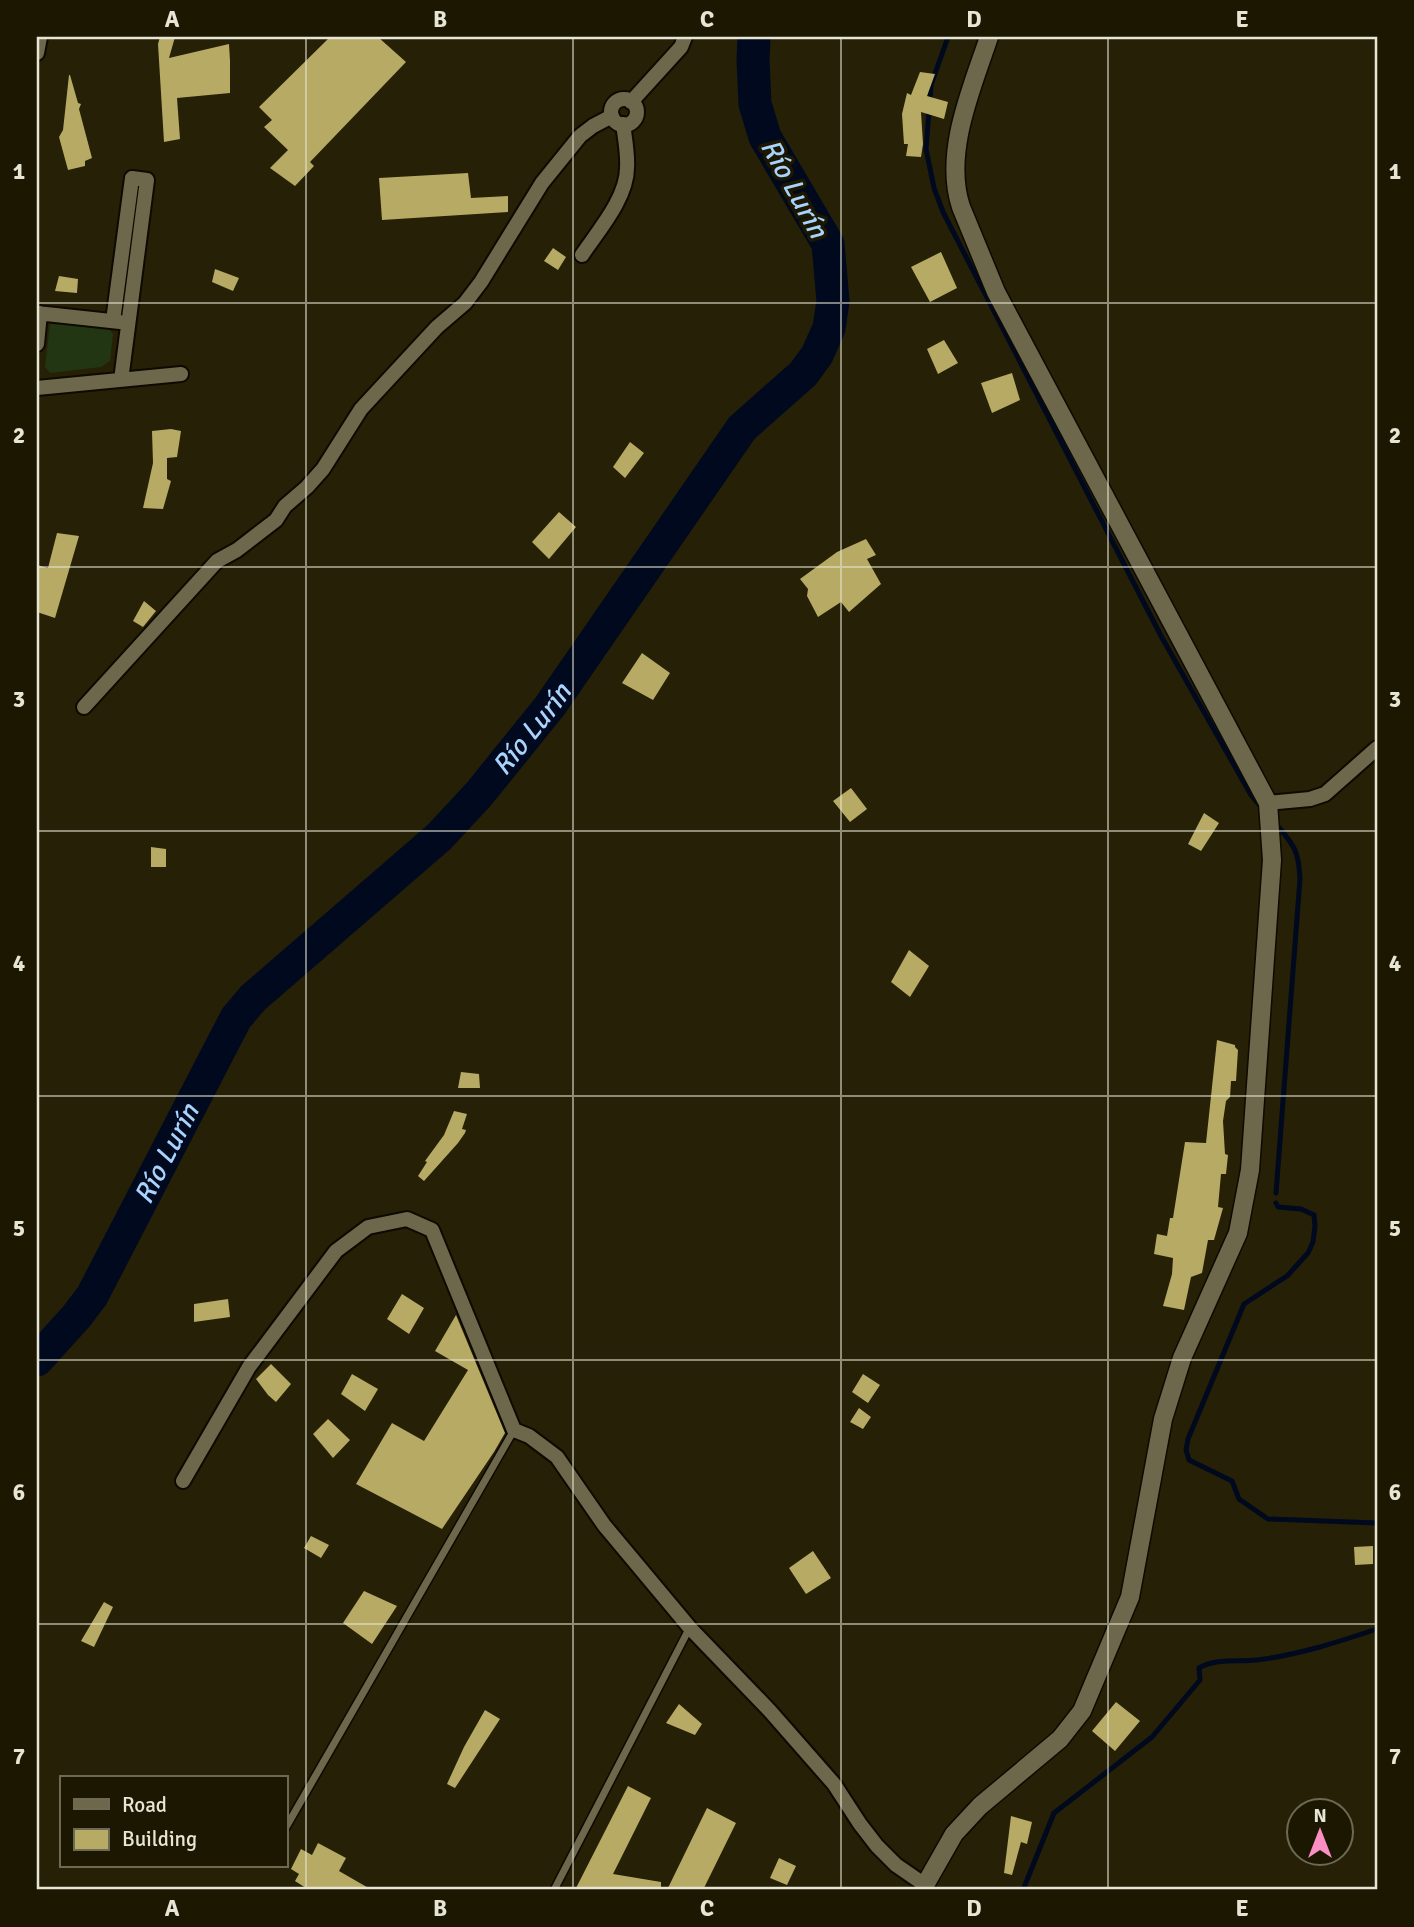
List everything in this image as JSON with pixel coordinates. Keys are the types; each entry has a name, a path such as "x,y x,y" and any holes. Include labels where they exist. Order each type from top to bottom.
{"street":[{"path":"37,53 40,37"},
{"path":"582,255 619,198 626,182 628,169 617,120 611,110 615,102 623,99 631,102 681,47 685,37"},
{"path":"183,1481 249,1367 336,1251 368,1227 407,1219 432,1230 514,1430 529,1436 557,1457 604,1525 690,1628 834,1784 877,1846 924,1888 954,1834 980,1806 1060,1739 1082,1711 1129,1597 1163,1419 1182,1358 1238,1233 1250,1170 1272,860 1268,803 996,292 956,192 958,139 966,104 989,37"},
{"path":"84,707 217,561 237,550 276,520 285,506 307,487 323,469 361,409 437,327 465,303 542,184 580,136 593,126 617,120"},
{"path":"113,321 132,178 147,180 121,380"},
{"path":"37,344 38,313 128,323"},
{"path":"37,388 181,374"},
{"path":"1268,803 1310,799 1325,794 1377,748"}],"lane":[{"path":"287,1826 514,1430"},
{"path":"554,1890 690,1628"}],"green space":[{"path":"50,324 108,327 113,334 110,361 101,367 50,373 45,367"}],"building":[{"path":"160,37 175,37 169,58 229,44 230,61 230,93 177,98 180,139 164,142 158,44"},
{"path":"330,37 378,37 406,62 310,162 314,166 295,186 270,168 288,150 264,127 272,120 259,107"},
{"path":"920,72 935,74 927,96 948,102 944,119 921,112 921,157 906,156 908,144 904,144 902,114 907,93 911,95"},
{"path":"69,75 78,103 81,104 79,109 92,158 85,161 85,166 68,170 59,137 63,130"},
{"path":"468,173 471,198 508,196 508,212 382,220 379,178"},
{"path":"553,248 566,257 558,270 544,261"},
{"path":"941,252 957,288 930,302 911,267"},
{"path":"215,269 239,278 233,291 212,282"},
{"path":"59,276 78,279 77,293 55,291"},
{"path":"944,340 958,363 938,374 927,349"},
{"path":"1012,373 1020,400 992,413 981,383"},
{"path":"152,431 181,431 177,457 167,458 167,479 171,481 163,509 143,508 153,463"},
{"path":"630,442 644,453 625,478 613,467"},
{"path":"559,512 576,527 549,559 532,542"},
{"path":"57,533 79,536 55,618 37,612 37,565 48,568"},
{"path":"866,539 876,555 867,559 881,584 849,612 841,602 818,617 807,596 808,589 800,579 837,552"},
{"path":"144,601 156,611 143,627 133,621"},
{"path":"642,653 670,673 653,700 622,683"},
{"path":"851,788 867,809 850,822 833,801"},
{"path":"1204,813 1219,823 1201,851 1188,844"},
{"path":"151,847 166,849 166,867 151,867"},
{"path":"909,950 929,966 910,997 891,982"},
{"path":"1217,1040 1235,1045 1238,1050 1236,1081 1231,1081 1230,1097 1226,1101 1223,1121 1225,1154 1228,1155 1226,1174 1221,1174 1218,1207 1223,1208 1214,1240 1208,1240 1202,1273 1191,1277 1184,1310 1163,1306 1172,1274 1173,1258 1154,1254 1157,1234 1167,1236 1170,1218 1173,1218 1185,1142 1206,1143"},
{"path":"461,1072 479,1074 480,1088 458,1088"},
{"path":"454,1111 467,1114 462,1129 466,1130 465,1133 424,1181 418,1176 427,1162 425,1161 444,1135"},
{"path":"402,1294 424,1308 409,1334 387,1319"},
{"path":"228,1299 230,1317 194,1322 194,1304"},
{"path":"456,1315 505,1433 442,1529 356,1484 392,1423 424,1441 468,1370 435,1351"},
{"path":"271,1364 291,1384 276,1402 256,1379"},
{"path":"352,1374 378,1389 365,1411 341,1394"},
{"path":"863,1374 880,1385 868,1403 852,1392"},
{"path":"859,1408 871,1417 863,1429 850,1422"},
{"path":"328,1419 350,1440 333,1458 313,1434"},
{"path":"311,1536 329,1545 321,1558 304,1548"},
{"path":"1373,1546 1373,1564 1355,1565 1354,1547"},
{"path":"813,1551 831,1578 806,1594 789,1568"},
{"path":"364,1591 397,1606 372,1644 343,1623"},
{"path":"104,1602 113,1607 94,1647 81,1641"},
{"path":"1116,1702 1140,1721 1115,1751 1092,1731"},
{"path":"679,1704 702,1724 695,1735 666,1723"},
{"path":"485,1710 500,1719 455,1788 447,1784"},
{"path":"628,1786 651,1798 613,1874 661,1882 661,1890 575,1890"},
{"path":"707,1808 736,1823 703,1890 667,1890"},
{"path":"1011,1816 1032,1822 1027,1844 1021,1842 1012,1875 1004,1873"},
{"path":"318,1843 346,1858 339,1871 372,1890 309,1890 295,1881 299,1874 291,1869 301,1849 312,1855"},
{"path":"779,1858 796,1866 787,1885 770,1878"}],"waterway":[{"name":"Río Lurín","path":"37,1360 92,1296 236,1018 253,998 439,837 479,794 550,706 742,428 803,374 817,355 829,328 833,301 828,244 765,137 755,104 754,37"},
{"path":"948,37 931,85 926,149 934,188 943,212 1161,636 1251,795 1261,807"},
{"path":"1276,824 1294,849 1300,879 1276,1193"},
{"path":"1276,1203 1278,1207 1301,1209 1314,1215 1313,1242 1308,1253 1287,1276 1244,1304 1188,1439 1186,1450 1189,1460 1232,1481 1239,1499 1268,1519 1377,1523"},
{"path":"1023,1890 1054,1813 1152,1737 1200,1680 1199,1668 1220,1662 1288,1655 1377,1629"}]}
